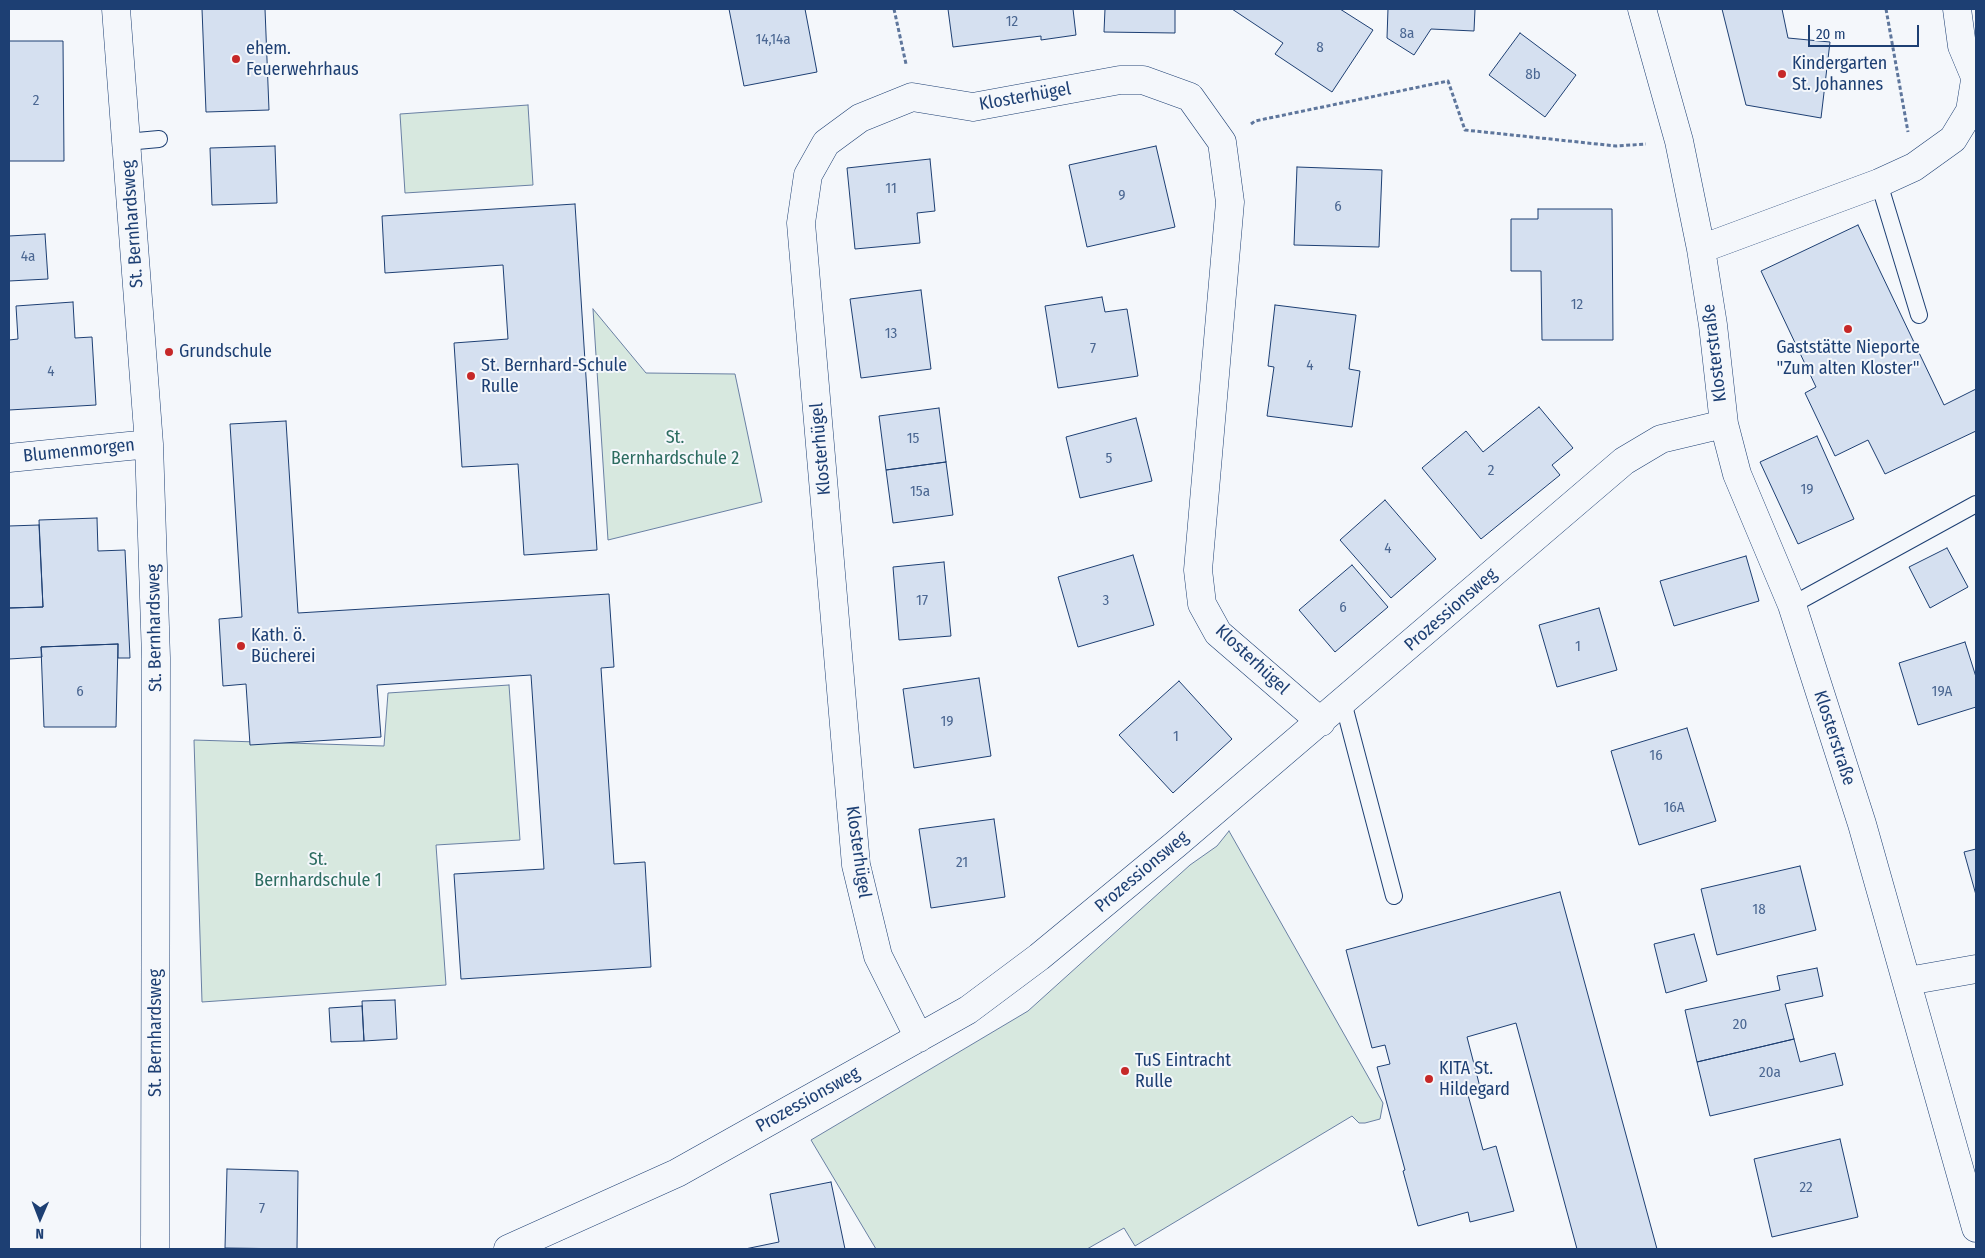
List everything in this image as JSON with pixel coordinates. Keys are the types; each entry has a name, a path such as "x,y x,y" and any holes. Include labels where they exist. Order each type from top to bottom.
{"street":[{"name":"St. Bernhardsweg","path":"116,9 149,444 156,668 155,1249"},
{"name":"Klosterstraße","path":"1642,9 1679,141 1701,249 1713,325 1724,424 1737,474 1792,605 1862,824 1908,981 1976,1228"},
{"path":"1701,249 1879,183 1914,167 1953,139 1970,110 1976,76 1962,46 1957,9"},
{"name":"Klosterhügel","path":"918,1038 878,956 856,865 802,223 808,175 826,143 860,118 912,97 973,107 1120,80 1143,80 1190,97 1222,142 1230,202 1198,570 1202,604 1218,633 1321,722"},
{"name":"Prozessionsweg","path":"508,1249 677,1173 968,1010 1039,957 1321,722 1624,460 1661,439 1724,424"},
{"name":"Blumenmorgen","path":"9,458 149,444"},
{"path":"1908,981 1976,969"}],"lane":[{"path":"126,142 158,138"},
{"path":"1879,183 1918,315"},
{"path":"1792,605 1976,504"},
{"path":"1343,702 1394,896"}],"path":[{"path":"894,9 912,97"},
{"path":"1886,9 1914,167"},
{"path":"1222,142 1256,121 1448,81 1465,130 1616,146"}],"green space":[{"path":"528,105 533,185 405,193 400,114"},
{"name":"St. Bernhardschule 2","path":"593,309 646,373 735,374 762,502 608,540"},
{"name":"St. Bernhardschule 1","path":"509,685 520,840 436,845 446,985 202,1002 194,740 384,746 388,693"},
{"name":"TuS Eintracht Rulle","path":"1229,831 1383,1103 1380,1119 1359,1123 1352,1116 1135,1246 1124,1228 1087,1249 876,1249 811,1140 1028,1011 1190,865 1217,846"}],"building":[{"name":"ehem. Feuerwehrhaus","path":"202,9 265,9 269,110 206,112"},
{"path":"729,9 805,9 817,72 744,86"},
{"path":"948,9 1073,9 1076,35 1041,40 1041,36 953,47"},
{"path":"1105,9 1175,9 1175,33 1104,32"},
{"path":"1232,9 1340,9 1373,30 1332,92 1275,54 1283,43"},
{"path":"1388,9 1475,9 1474,31 1431,29 1414,55 1387,38"},
{"name":"Kindergarten St. Johannes","path":"1722,9 1782,9 1788,38 1830,42 1821,118 1746,105"},
{"path":"1520,33 1576,75 1545,117 1489,75"},
{"path":"9,41 63,41 64,161 9,161"},
{"path":"275,146 277,203 212,205 210,148"},
{"path":"1156,146 1175,227 1087,247 1069,165"},
{"path":"930,159 935,211 917,213 920,243 855,249 847,168"},
{"path":"1297,167 1382,170 1379,247 1294,245"},
{"path":"575,204 597,550 524,555 518,464 462,467 454,343 508,339 503,265 385,273 382,216"},
{"path":"1538,209 1612,209 1613,340 1542,340 1541,271 1511,271 1511,219 1538,219"},
{"name":"Gaststätte Nieporte \"Zum alten Kloster\"","path":"1858,225 1944,405 1976,389 1976,431 1885,474 1868,440 1835,456 1805,393 1816,387 1761,271"},
{"path":"45,234 48,279 9,281 9,236"},
{"path":"921,290 931,369 861,378 850,299"},
{"path":"1102,297 1105,312 1127,309 1138,376 1058,388 1045,306"},
{"path":"73,302 75,338 92,337 96,405 9,410 9,340 18,339 16,306"},
{"path":"1275,305 1356,315 1349,369 1360,371 1352,427 1267,416 1274,367 1268,366"},
{"path":"1539,407 1573,448 1552,465 1560,475 1481,539 1422,468 1466,431 1483,452"},
{"path":"939,408 946,462 886,470 879,416"},
{"path":"1136,418 1152,481 1080,498 1066,437"},
{"path":"286,421 298,613 609,594 614,667 601,668 614,864 645,862 651,967 461,979 454,874 544,869 531,675 377,685 381,737 250,745 246,684 223,686 219,619 242,617 230,424"},
{"path":"1817,436 1854,519 1798,544 1760,462"},
{"path":"946,462 953,515 893,523 886,470"},
{"path":"1385,500 1436,559 1391,598 1340,540"},
{"path":"97,518 98,551 125,550 130,658 118,658 118,644 41,647 42,657 9,659 9,608 43,607 39,520"},
{"path":"39,525 43,607 9,608 9,526"},
{"path":"1947,548 1968,587 1930,608 1909,567"},
{"path":"1133,555 1154,625 1078,647 1058,577"},
{"path":"1746,556 1759,601 1674,626 1660,581"},
{"path":"944,562 951,636 899,640 893,567"},
{"path":"1352,565 1388,607 1335,652 1299,610"},
{"path":"1599,608 1617,670 1557,687 1539,625"},
{"path":"1965,642 1976,677 1976,707 1918,725 1899,663"},
{"path":"118,644 116,727 44,727 41,647"},
{"path":"979,678 991,756 914,768 903,689"},
{"path":"1179,681 1232,739 1173,793 1119,735"},
{"path":"1687,728 1716,821 1639,845 1611,751"},
{"path":"994,819 1005,897 931,908 919,829"},
{"path":"1976,849 1976,895 1964,852"},
{"path":"1800,866 1816,930 1717,955 1701,889"},
{"name":"KITA St. Hildegard","path":"1560,892 1657,1249 1577,1249 1516,1023 1467,1037 1481,1091 1468,1095 1483,1150 1496,1146 1514,1211 1470,1222 1468,1212 1418,1226 1403,1171 1405,1170 1377,1067 1390,1064 1385,1045 1372,1048 1346,950"},
{"path":"1694,934 1707,981 1666,993 1654,944"},
{"path":"1817,968 1823,996 1785,1004 1794,1039 1697,1062 1685,1010 1780,990 1777,976"},
{"path":"395,1000 397,1039 364,1041 362,1001"},
{"path":"362,1006 364,1041 331,1042 329,1008"},
{"path":"1794,1039 1800,1062 1835,1053 1843,1085 1710,1116 1697,1062"},
{"path":"1840,1139 1858,1217 1772,1237 1754,1159"},
{"path":"227,1169 298,1171 297,1249 225,1248"},
{"path":"831,1182 845,1249 745,1249 779,1242 770,1194"}],"place":[{"name":"ehem. Feuerwehrhaus","path":"236,59"},
{"name":"Kindergarten St. Johannes","path":"1782,74"},
{"name":"Gaststätte Nieporte \"Zum alten Kloster\"","path":"1848,329"},
{"name":"Grundschule","path":"169,352"},
{"name":"St. Bernhard-Schule Rulle","path":"471,376"},
{"name":"Kath. ö. Bücherei","path":"241,646"},
{"name":"TuS Eintracht Rulle","path":"1125,1071"},
{"name":"KITA St. Hildegard","path":"1429,1079"}]}
